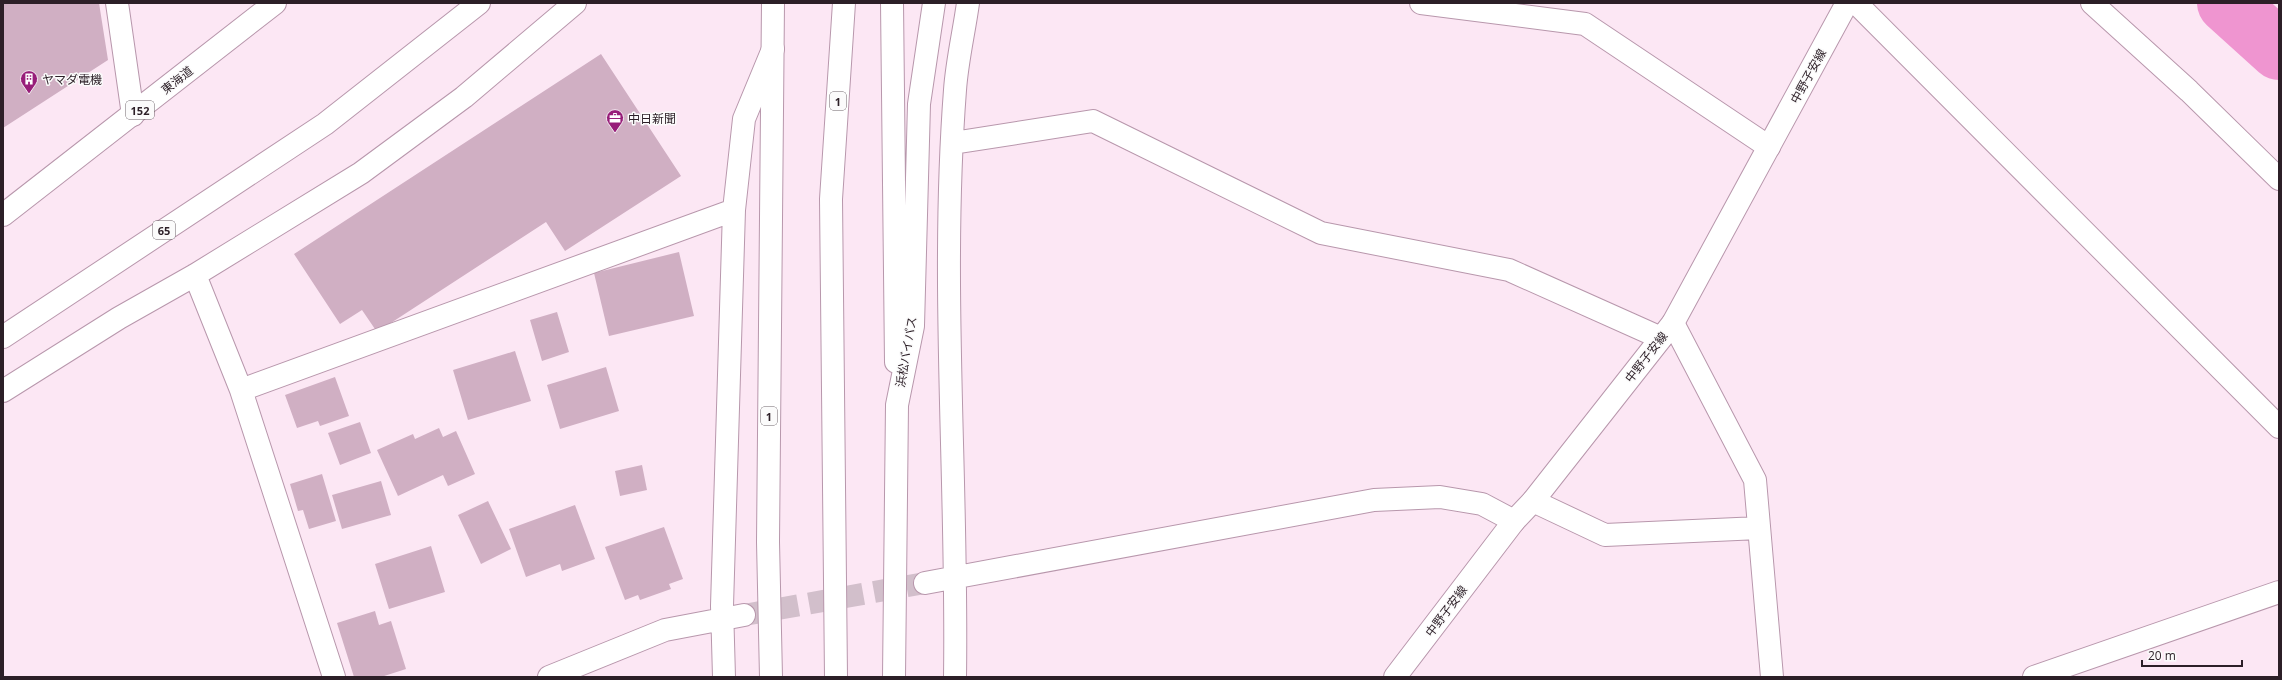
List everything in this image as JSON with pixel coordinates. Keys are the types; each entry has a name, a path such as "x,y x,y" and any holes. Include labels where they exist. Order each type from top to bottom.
{"main road":[{"path":"117,3 133,115"},
{"name":"東海道","path":"3,215 275,3"},
{"name":"65","path":"3,337 325,124 479,3"},
{"path":"3,391 119,318 195,275 361,173 464,97 575,3"},
{"name":"1","path":"771,677 768,542 774,3"},
{"name":"1","path":"836,677 831,199 844,3"},
{"path":"892,3 897,405"},
{"name":"浜松バイパス","path":"894,677 897,405 913,326 919,104 934,3"},
{"path":"955,677 957,577 950,395 949,246 955,89 968,3"},
{"path":"1421,3 1586,24 1769,147"},
{"name":"中野子安線","path":"1395,677 1514,521 1533,501 1667,331 1848,3"},
{"path":"1856,3 2279,427"},
{"path":"2092,3 2189,91 2279,180"},
{"path":"724,677 722,619 734,210 744,119 773,48"},
{"path":"953,143 1093,121 1321,234 1509,270 1667,331 1755,480 1772,677"},
{"path":"241,390 734,210"},
{"path":"195,275 241,390 334,677"},
{"path":"925,583 1265,518 1374,500 1440,497 1482,504 1514,521"},
{"path":"1533,501 1605,535 1760,528"},
{"path":"2034,677 2279,592"},
{"path":"549,677 665,630 744,615"}],"building":[{"name":"ヤマダ電機","path":"3,3 99,3 108,60 3,128"},
{"path":"601,54 681,176 565,251 546,222 377,332 362,310 340,324 294,254"},
{"path":"679,252 694,316 609,336 594,273"},
{"path":"557,312 569,352 542,361 530,320"},
{"path":"515,351 531,401 468,420 453,370"},
{"path":"606,367 619,411 560,429 547,385"},
{"path":"335,377 349,416 320,426 318,421 297,428 285,395"},
{"path":"360,422 371,453 340,465 328,433"},
{"path":"439,428 443,437 456,431 475,474 448,486 443,475 398,496 377,450 413,434 415,439"},
{"path":"642,465 647,490 620,496 615,471"},
{"path":"322,474 336,521 309,529 303,510 298,511 290,484"},
{"path":"381,481 391,515 342,529 332,495"},
{"path":"488,501 511,549 481,564 458,515"},
{"path":"575,505 595,559 562,571 560,564 526,577 509,529"},
{"path":"664,527 683,579 669,584 671,589 640,600 638,595 625,600 605,547"},
{"path":"431,546 445,592 389,609 375,564"},
{"path":"375,611 379,625 391,621 406,669 381,677 354,677 337,623"}],"waterway":[{"path":"2227,3 2279,50"}],"tunnel":[{"path":"744,615 925,583"}],"place":[{"name":"ヤマダ電機","path":"29,94"},
{"name":"中日新聞","path":"615,133"}]}
